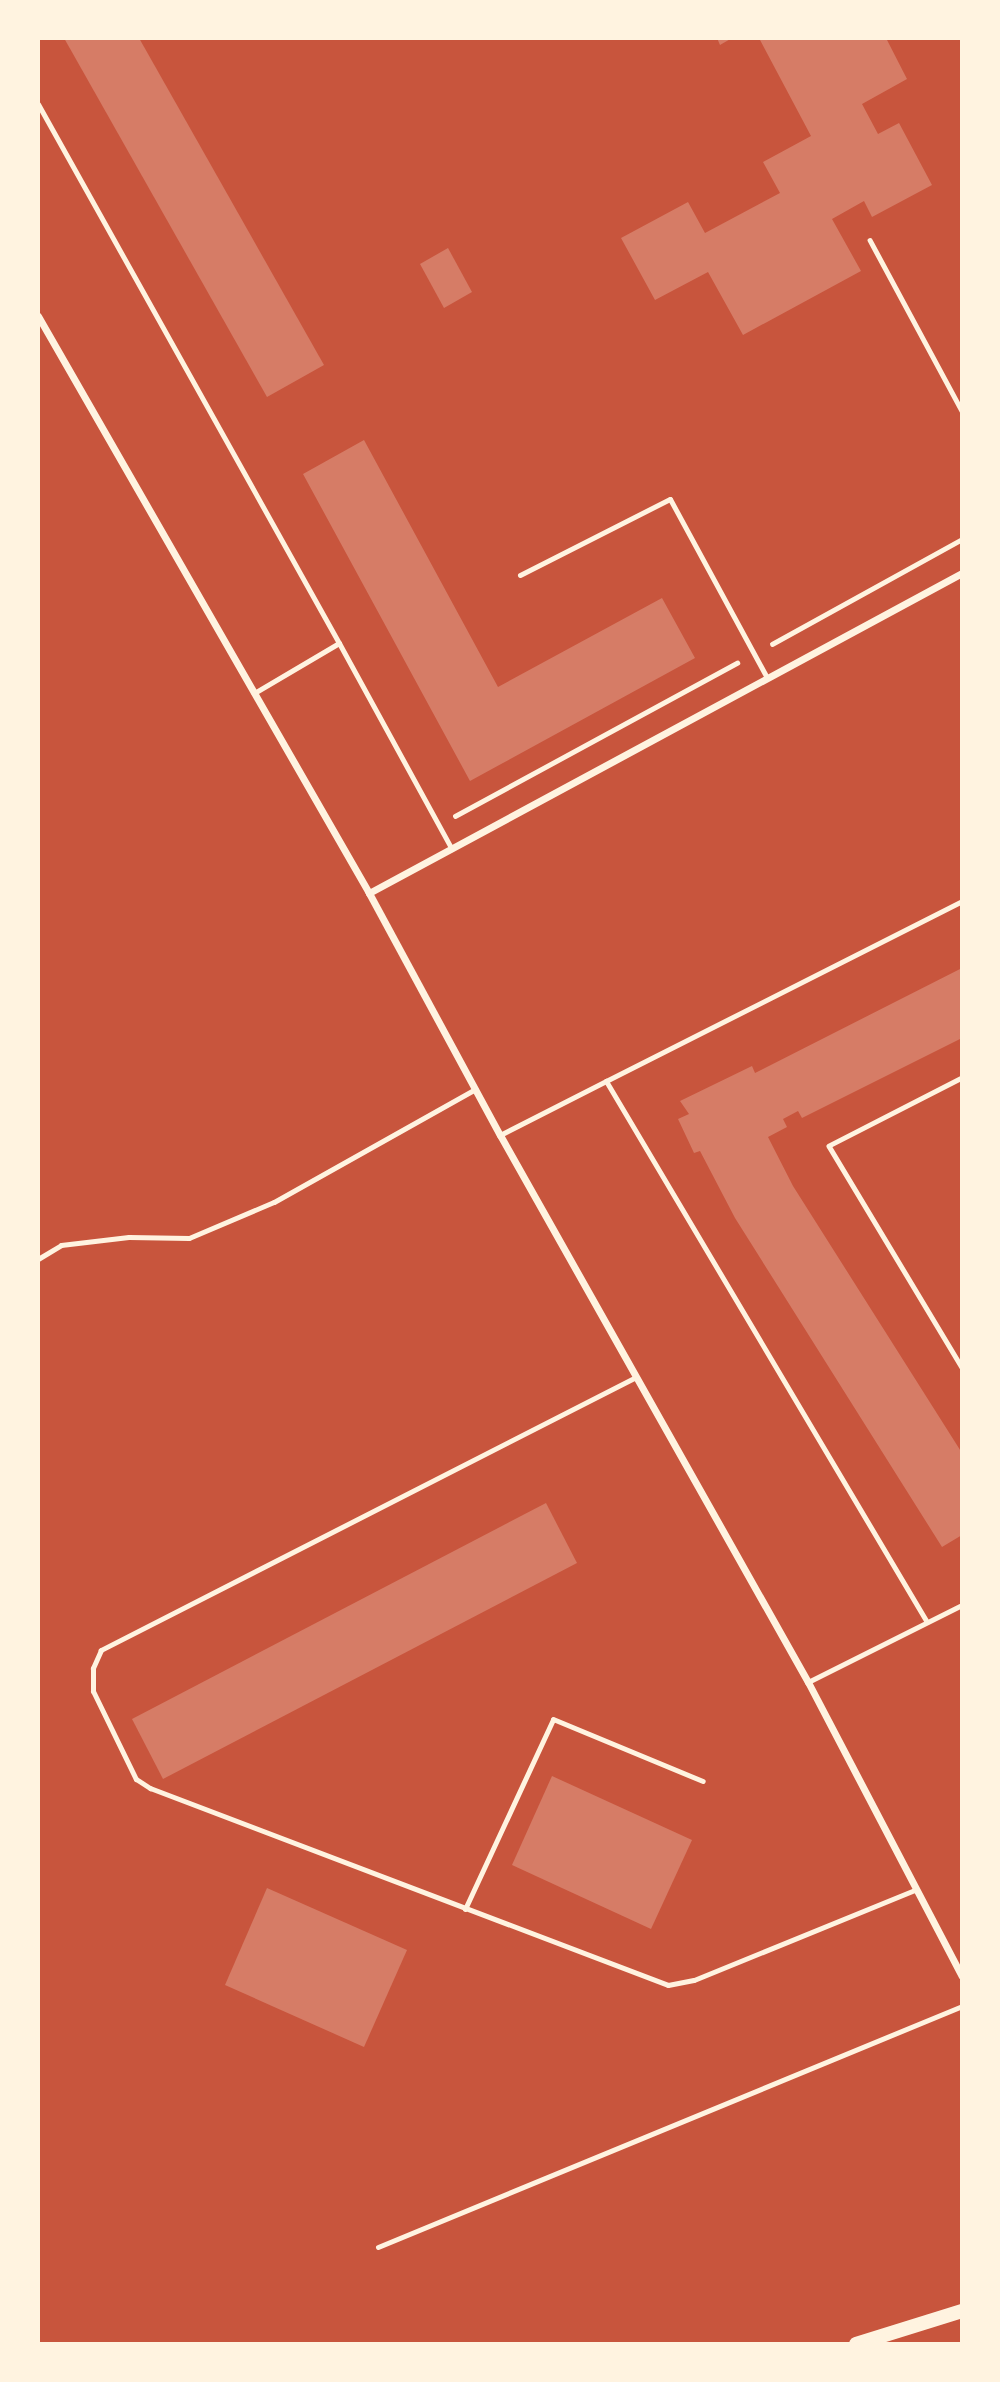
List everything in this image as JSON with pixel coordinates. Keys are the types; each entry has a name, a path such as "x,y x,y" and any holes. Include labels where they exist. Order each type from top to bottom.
{"main road":[{"path":"856,2343 961,2311"}],"street":[{"path":"38,316 369,893 500,1135 808,1682 961,1976"},
{"path":"369,893 961,573"}],"lane":[{"path":"38,104 452,849"},
{"path":"520,575 670,499 767,678"},
{"path":"254,693 339,643"},
{"path":"500,1135 961,901"},
{"path":"606,1081 927,1622"},
{"path":"38,1259 61,1245 129,1237 189,1238 274,1202 475,1089"},
{"path":"636,1377 101,1650 93,1668 93,1691 136,1779 150,1788 668,1985 694,1980 915,1891"},
{"path":"808,1682 961,1605"},
{"path":"466,1909 553,1719 703,1781"},
{"path":"378,2247 961,2006"}],"path":[{"path":"870,240 961,411"},
{"path":"439,825 961,539"},
{"path":"961,1079 829,1146 961,1367"}],"building":[{"path":"64,38 139,38 324,365 267,397"},
{"path":"717,38 732,38 720,45"},
{"path":"759,38 886,38 907,79 862,104 878,134 899,123 932,185 872,217 864,201 832,219 861,271 743,335 708,272 655,300 621,238 688,202 705,233 780,193 763,162 811,136"},
{"path":"448,248 472,292 444,308 420,264"},
{"path":"364,440 498,687 662,598 695,658 470,781 303,474"},
{"path":"962,968 962,1038 802,1118 798,1111 783,1119 787,1127 768,1137 793,1186 962,1453 962,1535 942,1547 735,1218 700,1151 694,1153 678,1119 689,1114 680,1101 752,1066 755,1073"},
{"path":"546,1503 577,1563 163,1779 132,1719"},
{"path":"552,1776 692,1840 651,1929 512,1865"},
{"path":"267,1888 407,1950 364,2047 225,1985"}]}
